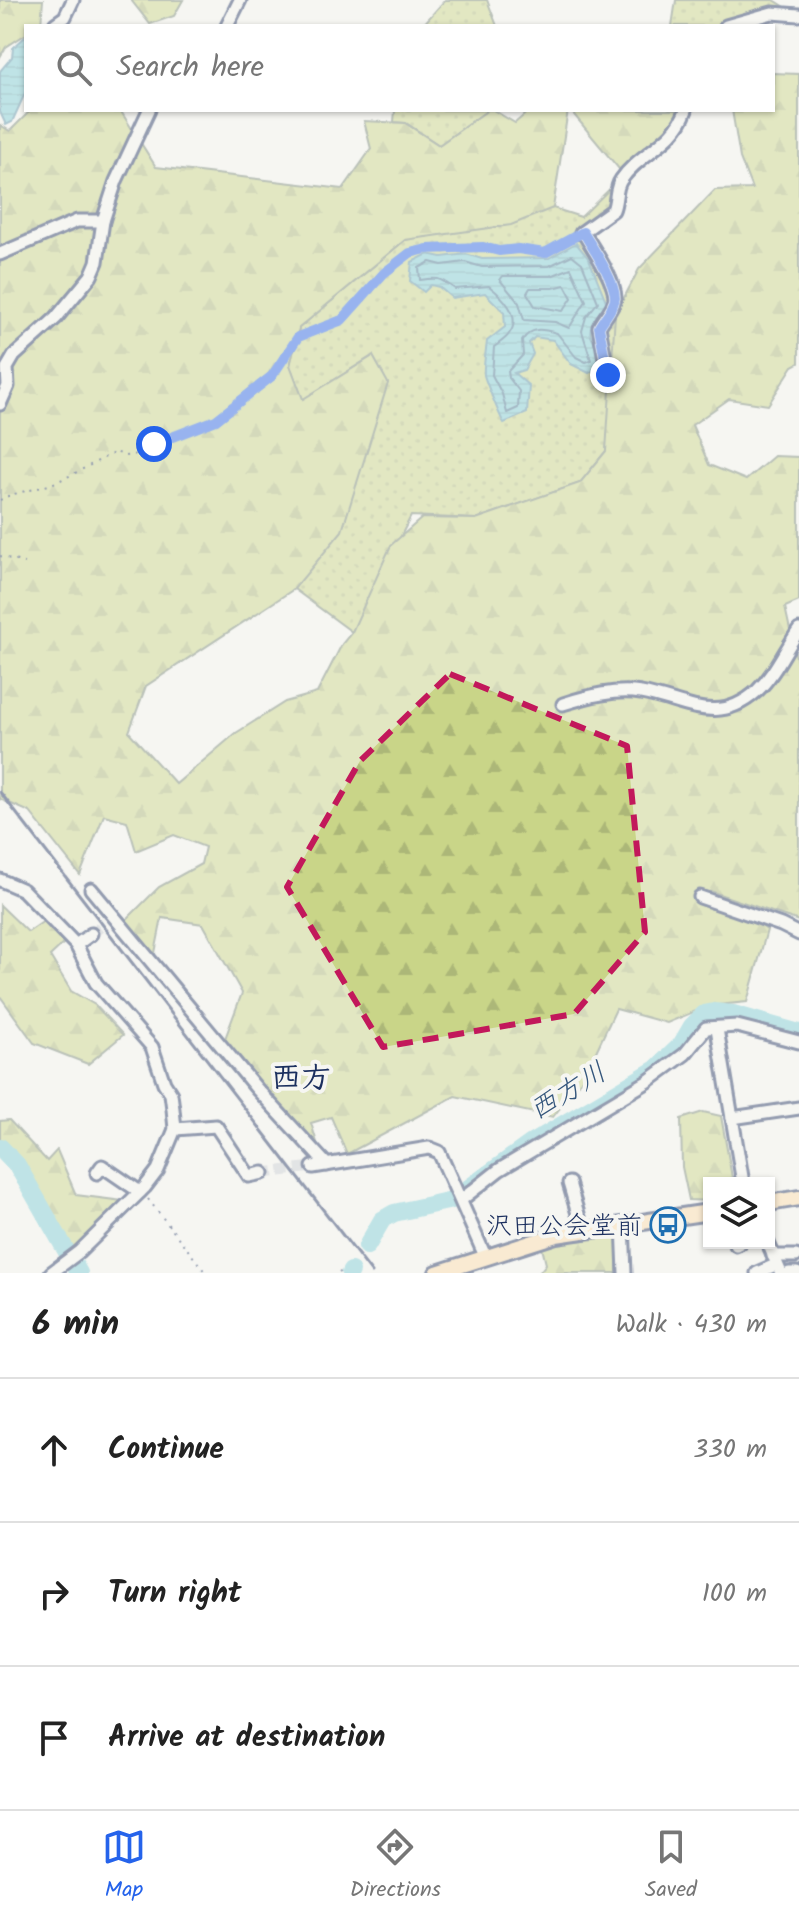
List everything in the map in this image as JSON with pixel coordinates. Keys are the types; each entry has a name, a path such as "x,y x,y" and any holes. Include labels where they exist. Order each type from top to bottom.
{"main road":[{"path":"775,1202 799,1198"},
{"path":"437,1273 556,1235 703,1213"}],"street":[{"path":"55,24 65,17 73,0"},
{"path":"228,24 240,0"},
{"path":"764,0 772,13"},
{"path":"733,24 772,13 799,15"},
{"path":"0,404 8,386 7,368 14,356 66,308 91,276 116,181 148,112"},
{"path":"608,375 599,327 615,296 601,262 582,233 613,210 618,184 624,175 663,144 685,112"},
{"path":"0,254 77,221 103,221"},
{"path":"563,704 592,694 639,693 714,711 728,709 755,692 769,678 799,630"},
{"path":"0,880 23,890 76,945 96,983 152,1047 171,1094 175,1129 158,1170 141,1192 79,1252 56,1269"},
{"path":"91,889 108,920 327,1165"},
{"path":"700,897 799,934"},
{"path":"76,945 91,934"},
{"path":"461,1200 499,1170 647,1082 685,1054 706,1028 737,1026 799,1042"},
{"path":"717,1029 742,1177"},
{"path":"732,1118 799,1108"},
{"path":"175,1129 216,1126 249,1176 263,1173"},
{"path":"313,1167 429,1148 439,1152 485,1256"},
{"path":"97,1173 102,1166 141,1192"},
{"path":"569,1183 583,1231"},
{"path":"623,1224 625,1273"},
{"path":"757,1273 796,1256"},
{"path":"789,1273 797,1273"}],"path":[{"path":"0,500 44,486 116,452 125,456 139,454 154,444 216,420 272,376 298,337 342,320 384,273 410,253 427,249 483,247 499,251 518,249 545,253 582,233"},
{"path":"0,556 24,563"},
{"path":"141,1192 206,1273"}],"highlighted area":[{"path":"450,674 627,746 645,932 574,1014 383,1047 287,887 360,761"}],"green space":[{"path":"0,0 43,0 41,24 24,24 24,35 6,47 0,57"},
{"path":"131,0 183,0 174,16 150,24"},
{"path":"445,0 487,0 496,24 424,24"},
{"path":"676,0 774,0 790,10 743,24 672,24"},
{"path":"775,73 799,74 799,363 793,366 768,405 729,399 692,425 709,465 746,480 774,456 799,457 799,601 785,607 799,671 799,921 710,891 767,930 747,1002 708,1006 667,1023 616,1009 584,1077 553,1117 455,1096 347,1154 331,1117 311,1123 322,1159 223,1044 242,993 203,924 162,918 154,958 123,923 159,887 201,864 205,847 174,835 136,851 127,821 104,815 80,875 30,812 0,799 0,125 10,131 29,112 121,112 156,167 343,189 371,149 364,121 405,123 439,145 485,112 496,112 515,123 528,112 568,112 553,208 511,225 405,240 299,328 290,365 303,399 373,356 388,383 342,531 294,589 146,686 129,732 176,784 236,733 285,702 317,693 342,644 352,632 391,545 422,518 476,519 580,483 606,451 615,315 639,269 715,190 752,189 740,158 732,112 775,112"},
{"path":"395,112 485,112 439,145 406,123 394,122"},
{"path":"572,112 685,112 683,118 624,175"},
{"path":"624,175 614,208 581,234 622,300 606,451 580,483 476,519 411,516 352,632 294,589 348,511 372,356 303,400 290,366 299,328 405,240 553,208 581,217"},
{"path":"0,905 28,932 44,921 65,942 50,956 71,991 95,1005 123,1035 88,1064 34,1043 0,996"},
{"path":"703,1112 721,1116 732,1177 703,1177 703,1201 689,1200 682,1167 681,1119"},
{"path":"9,1120 47,1161 57,1150 76,1195 123,1201 74,1248 50,1218 19,1162 0,1143 0,1121"},
{"path":"617,1237 617,1273 539,1273 546,1264 541,1244"}],"water":[{"path":"24,38 24,95 12,122 6,125 0,112 0,71 12,57 13,48"},
{"path":"576,243 589,259 608,306 590,331 600,367 589,373 571,364 553,340 535,337 529,343 533,354 524,370 514,373 529,386 527,413 504,423 484,371 487,341 505,327 504,312 485,293 452,298 439,287 431,285 424,292 410,281 412,262 428,254 442,257 466,254 482,259 549,258"}],"waterway":[{"name":"西方川","path":"367,1246 382,1220 394,1213 452,1200 530,1144 656,1069 681,1045 692,1026 704,1014 733,1014 799,1033"},
{"name":"西方川","path":"0,1147 17,1165 79,1273"}],"tunnel":[{"path":"91,934 104,924"},
{"path":"263,1173 313,1167"}],"railway":[{"path":"0,792 372,1273"}],"place":[{"name":"沢田公会堂前","path":"668,1225"}],"district":[{"name":"西方","path":"301,1077"}],"route":[{"path":"154,444 216,420 249,391 272,376 298,337 342,320 401,258 427,249 469,250 483,247 499,251 518,249 545,253 583,232 601,262 615,296 599,327 608,375"}]}
